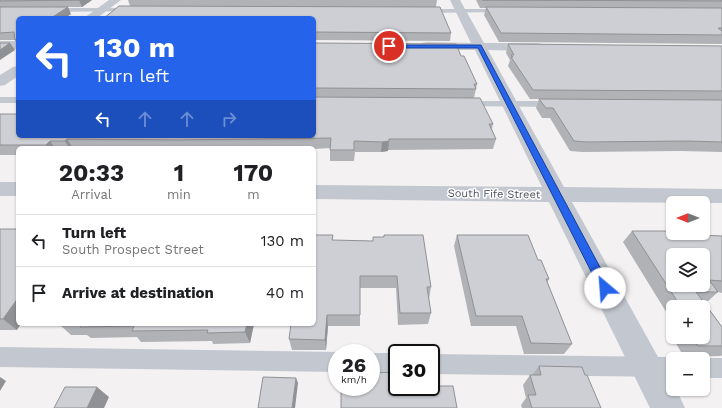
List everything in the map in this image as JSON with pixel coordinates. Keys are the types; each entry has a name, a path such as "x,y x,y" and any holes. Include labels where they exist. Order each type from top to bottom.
{"street":[{"path":"93,16 116,0"},
{"path":"458,6 668,408"},
{"path":"0,45 16,45"},
{"path":"416,46 550,47"},
{"path":"0,82 16,71"},
{"path":"0,189 16,189"},
{"name":"South Fife Street","path":"316,192 722,196"}],"lane":[{"path":"413,11 458,6 508,11"},
{"path":"39,10 141,10"},
{"path":"0,100 16,100"},
{"path":"455,104 565,104"},
{"path":"0,357 328,362"},
{"path":"440,364 666,367"},
{"path":"710,368 722,368"}],"building":[{"path":"0,0 80,0 0,1"},
{"path":"482,0 722,0 722,1"},
{"path":"119,6 440,7 451,33 316,32 316,16 106,16"},
{"path":"0,7 68,7 54,16 16,16 15,40 14,32 0,33"},
{"path":"486,7 722,8 722,28 718,28 722,31 722,35 501,33"},
{"path":"0,43 10,43 0,50"},
{"path":"316,43 456,44 461,56 464,56 477,84 474,84 476,89 316,88"},
{"path":"508,44 722,46 722,91 533,90 511,57 513,57 511,55 514,55"},
{"path":"316,97 480,98 493,124 489,124 496,139 389,139 389,141 382,142 354,141 354,150 330,150 331,138 178,140 67,139 65,141 50,141 46,145 0,145 0,114 16,114 16,138 316,138"},
{"path":"539,99 722,100 722,142 574,141 553,108 546,108"},
{"path":"0,229 16,229 16,301 3,319 0,319"},
{"path":"632,231 666,231 666,240 710,240 710,236 722,236 722,281 710,280 710,248 666,248 666,284"},
{"path":"316,235 333,235 332,240 373,241 373,237 384,237 384,235 423,235 431,287 427,287 431,313 400,313 397,276 360,276 360,315 327,315 325,340 289,339 291,326 316,326"},
{"path":"457,235 528,235 538,260 541,260 549,279 546,279 572,344 531,343 522,316 476,316"},
{"path":"710,281 718,292 710,292"},
{"path":"671,292 696,292 702,300 676,300"},
{"path":"710,311 722,327 722,346 698,346 696,344 710,344"},
{"path":"81,326 134,326 80,327"},
{"path":"134,326 246,326 245,332 207,333 208,330 132,331"},
{"path":"539,366 582,367 601,408 532,408 528,395 536,395 530,375 541,375"},
{"path":"388,372 388,396 440,396 440,386 453,386 457,408 341,408 341,396 380,396 380,373"},
{"path":"263,377 296,378 292,408 258,408"},
{"path":"65,387 97,387 87,408 54,408"}],"route":[{"path":"389,46 479,46 605,288"}]}
